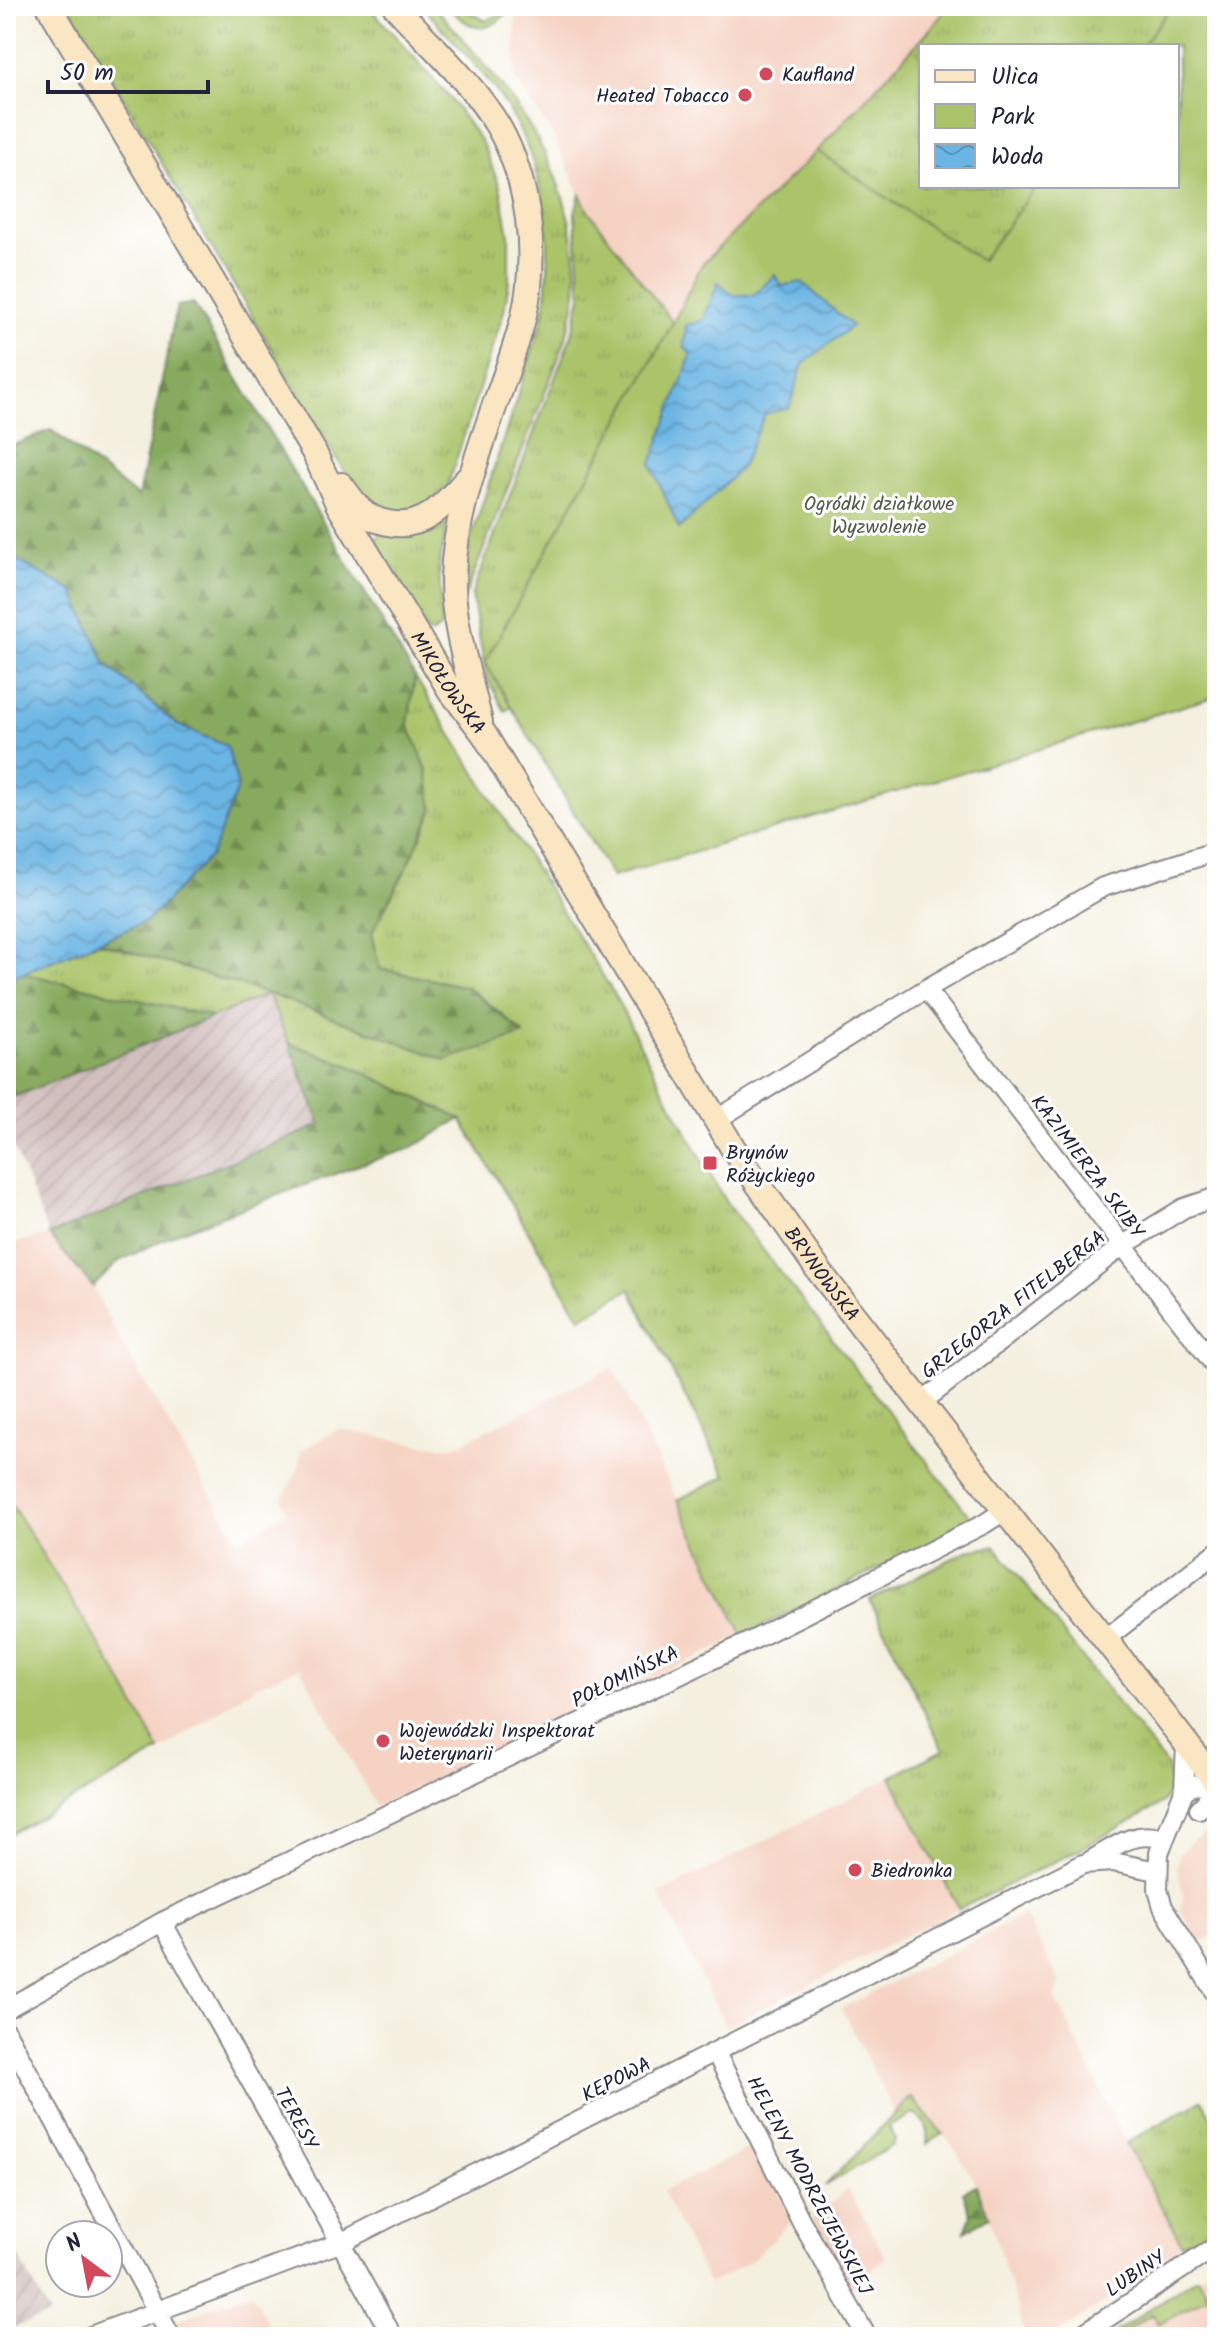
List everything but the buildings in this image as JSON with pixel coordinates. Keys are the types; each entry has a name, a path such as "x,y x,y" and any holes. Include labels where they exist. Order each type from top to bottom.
{"main road":[{"name":"MIKOŁOWSKA","path":"49,6 314,452 346,517 450,690 481,728"},
{"name":"MIKOŁOWSKA","path":"395,6 472,91 498,127 521,185 529,232 529,281 524,313 471,475 456,544 454,603 481,728"},
{"path":"314,452 362,511 378,521 396,525 417,523 432,515 471,475"},
{"name":"BRYNOWSKA","path":"481,728 716,1120 787,1228 1216,1782"}],"street":[{"path":"716,1120 926,989 1103,887 1217,851"},
{"name":"KAZIMIERZA SKIBY","path":"926,989 1217,1368"},
{"name":"GRZEGORZA FITELBERGA","path":"921,1403 1122,1246 1184,1208 1217,1197"},
{"name":"POŁOMIŃSKA","path":"6,2009 162,1922 822,1607 1004,1511"},
{"path":"1104,1640 1217,1552"},
{"path":"1186,1745 1184,1791 1163,1839 1157,1871 1163,1907 1217,1996"},
{"path":"1184,1791 1191,1786 1216,1782"},
{"path":"1163,1839 1185,1817 1208,1807 1206,1802 1216,1782"},
{"path":"1083,1864 1132,1837 1149,1834 1163,1839"},
{"name":"KĘPOWA","path":"88,2337 342,2242 1083,1864 1113,1862 1157,1871"},
{"name":"TERESY","path":"162,1922 393,2337"},
{"path":"6,2031 171,2337"},
{"name":"HELENY MODRZEJEWSKIEJ","path":"716,2053 801,2221 867,2337"},
{"name":"LUBINY","path":"1078,2337 1217,2246"}],"shaded area":[{"path":"516,6 948,6 817,151 702,264 673,323 587,209 554,137 515,77"},
{"path":"269,994 322,1125 49,1235 6,1128 6,1100"},
{"path":"49,1235 93,1287 119,1339 238,1541 287,1512 282,1499 298,1470 301,1451 338,1429 447,1447 460,1444 613,1367 743,1636 376,1806 300,1667 256,1686 160,1751 120,1678 6,1496 6,1245"},
{"path":"891,1777 959,1909 726,2027 659,1894"},
{"path":"1217,1825 1217,1934 1199,1942 1180,1909 1183,1898 1177,1864 1180,1854 1192,1841"},
{"path":"1025,1915 1060,1983 1055,1997 1126,2143 1182,2244 1142,2271 1143,2277 1052,2337 1026,2337 989,2217 971,2175 950,2142 911,2097 895,2114 841,2008"},
{"path":"755,2146 792,2220 750,2262 709,2284 662,2191"},
{"path":"848,2189 886,2258 853,2285 846,2281 812,2221"},
{"path":"13,2247 50,2315 6,2330 6,2252"},
{"path":"1217,2267 1217,2337 1116,2337 1153,2314 1159,2323 1209,2295 1198,2277"},
{"path":"252,2292 274,2337 184,2337 175,2321"}],"green space":[{"path":"69,6 368,6 446,93 482,143 500,186 509,234 509,281 504,311 447,488 414,514 376,512 349,480"},
{"path":"422,6 434,6 481,61 504,89 542,148 568,214 576,269 576,293 565,341 466,594 467,551 543,318 547,287 546,226 534,166 509,110 483,74"},
{"path":"447,6 458,6 486,21 513,6 496,23 480,27 464,21"},
{"path":"948,6 1172,6 1144,44 919,44 919,188 1036,188 981,261 817,151"},
{"name":"Ogródki działkowe Wyzwolenie","path":"1172,6 1217,6 1217,696 612,877 485,662 673,323 702,264 817,151 981,261 1036,188 1179,188 1179,44 1144,44"},
{"path":"580,194 587,209 673,323 485,662 512,707 505,711 486,676 472,594 572,334 581,297 575,213"},
{"path":"193,303 415,677 408,723 427,770 433,810 371,934 380,969 467,987 524,1034 446,1060 269,994 99,942 147,921 211,855 238,786 227,746 178,725 106,664 73,591 6,554 6,448 51,430 138,497 177,306"},
{"path":"441,522 447,525 439,566 442,626 428,633 374,542 380,534"},
{"path":"415,677 613,992 725,1201 971,1518 956,1530 743,1636 677,1500 726,1476 630,1289 580,1318 461,1119 350,1066 289,1043 268,994 213,1017 21,973 99,942 269,994 523,1034 467,987 380,969 371,934 433,810 427,770 408,723"},
{"path":"21,973 213,1017 6,1100 6,980"},
{"path":"289,1043 350,1066 461,1119 409,1149 179,1232 119,1261 93,1287 49,1235 321,1125"},
{"path":"6,1496 120,1678 160,1751 6,1836"},
{"path":"995,1546 1167,1766 1171,1784 1163,1803 1080,1849 959,1909 891,1777 943,1750 870,1600 967,1551"},
{"path":"911,2097 943,2134 927,2144 925,2126 920,2118 912,2114 889,2127 895,2140 893,2145 825,2186"},
{"path":"1202,2100 1217,2127 1217,2226 1182,2244 1126,2143"},
{"path":"976,2185 989,2217 965,2231 971,2215 963,2192"},
{"path":"1198,2277 1209,2295 1159,2324 1152,2314 1116,2337 1108,2337"}],"water":[{"path":"775,275 781,286 802,282 852,326 803,364 789,408 765,414 741,468 679,529 651,464 691,355 684,346 686,325 703,321 718,282 733,295 754,295"},
{"path":"6,554 73,591 106,665 177,725 227,746 238,787 211,855 147,921 6,980"}],"place":[{"name":"Kaufland","path":"766,74"},
{"name":"Heated Tobacco","path":"745,95"},
{"name":"Brynów Różyckiego","path":"710,1163"},
{"name":"Wojewódzki Inspektorat Weterynarii","path":"383,1741"},
{"name":"Biedronka","path":"855,1870"}]}
